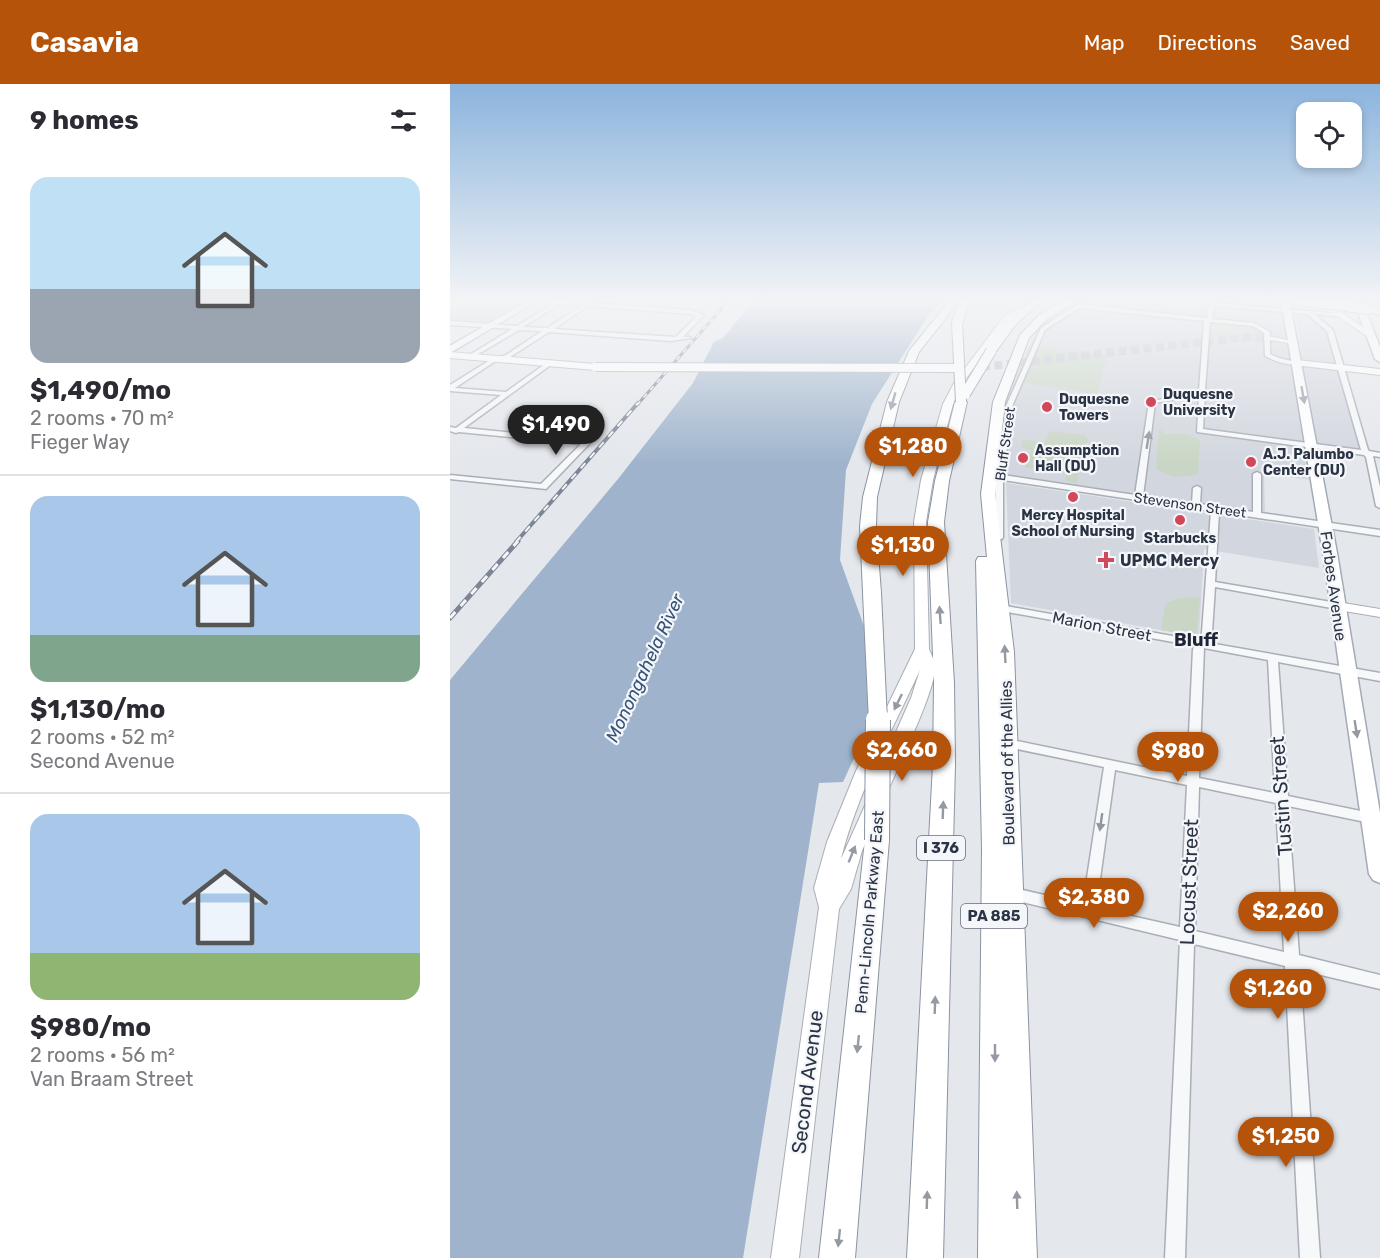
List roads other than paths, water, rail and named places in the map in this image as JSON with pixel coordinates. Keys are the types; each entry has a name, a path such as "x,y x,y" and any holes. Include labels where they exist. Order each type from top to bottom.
{"highway":[{"name":"Penn-Lincoln Parkway East","path":"837,1258 877,840 879,733 868,526 870,497 893,402 900,380 913,354"},
{"name":"I 376","path":"925,1258 944,764 944,683 936,561 936,522 961,402 962,374 959,354"},
{"path":"961,402 989,354"},
{"name":"Boulevard of the Allies","path":"996,1258 994,849 980,486 991,404 1010,354"},
{"name":"Boulevard of the Allies","path":"1016,354 999,402 988,494 1002,608 1019,1258"}],"main road":[{"name":"Second Avenue","path":"786,1258 829,907 841,889 853,851 919,698 927,665 922,649 918,553 922,507 951,397 979,354"},
{"name":"Forbes Avenue","path":"1295,354 1326,525 1347,671 1375,819 1380,873"},
{"path":"450,355 595,367 956,368 984,366"},
{"path":"1297,363 1380,372"},
{"path":"1337,606 1380,613"}],"street":[{"path":"470,357 475,354"},
{"path":"450,388 492,361 509,354"},
{"name":"Bluff Street","path":"1002,608 999,477 1010,404 1032,354"},
{"path":"1204,354 1204,392 1199,431 1380,455"},
{"path":"1267,354 1267,356 1276,360 1297,363"},
{"path":"1337,354 1364,450 1376,479 1380,506"},
{"path":"450,436 454,430 550,363"},
{"path":"450,388 508,394"},
{"path":"1138,497 1152,402 1204,392"},
{"path":"450,477 543,487 587,442 454,430"},
{"path":"1257,474 1257,515"},
{"name":"Stevenson Street","path":"999,477 1380,533"},
{"path":"1196,506 1197,488"},
{"name":"Locust Street","path":"1175,1258 1198,649 1206,640 1215,509"},
{"path":"1211,584 1337,606"},
{"name":"Marion Street","path":"1002,608 1380,677"},
{"name":"Tustin Street","path":"1273,658 1310,1258"},
{"path":"1007,743 1375,819"},
{"path":"1089,911 1110,764"},
{"path":"1009,893 1380,982"}],"water":[{"name":"Monongahela River","path":"708,354 904,354 872,404 846,470 840,560 877,662 875,713 843,782 819,783 743,1258 450,1258 450,680 618,479 693,383"}],"tunnel":[{"path":"982,367 1099,354"}],"railway":[{"path":"637,405 682,354"},
{"path":"516,542 638,403"},
{"path":"450,618 518,541"}],"place":[{"name":"Duquesne University","path":"1151,402"},
{"name":"Duquesne Towers","path":"1047,407"},
{"name":"Assumption Hall (DU)","path":"1023,458"},
{"name":"A.J. Palumbo Center (DU)","path":"1251,462"},
{"name":"Mercy Hospital School of Nursing","path":"1073,497"},
{"name":"Starbucks","path":"1180,520"},
{"name":"UPMC Mercy","path":"1106,560"}],"district":[{"name":"Bluff","path":"1196,640"}]}
